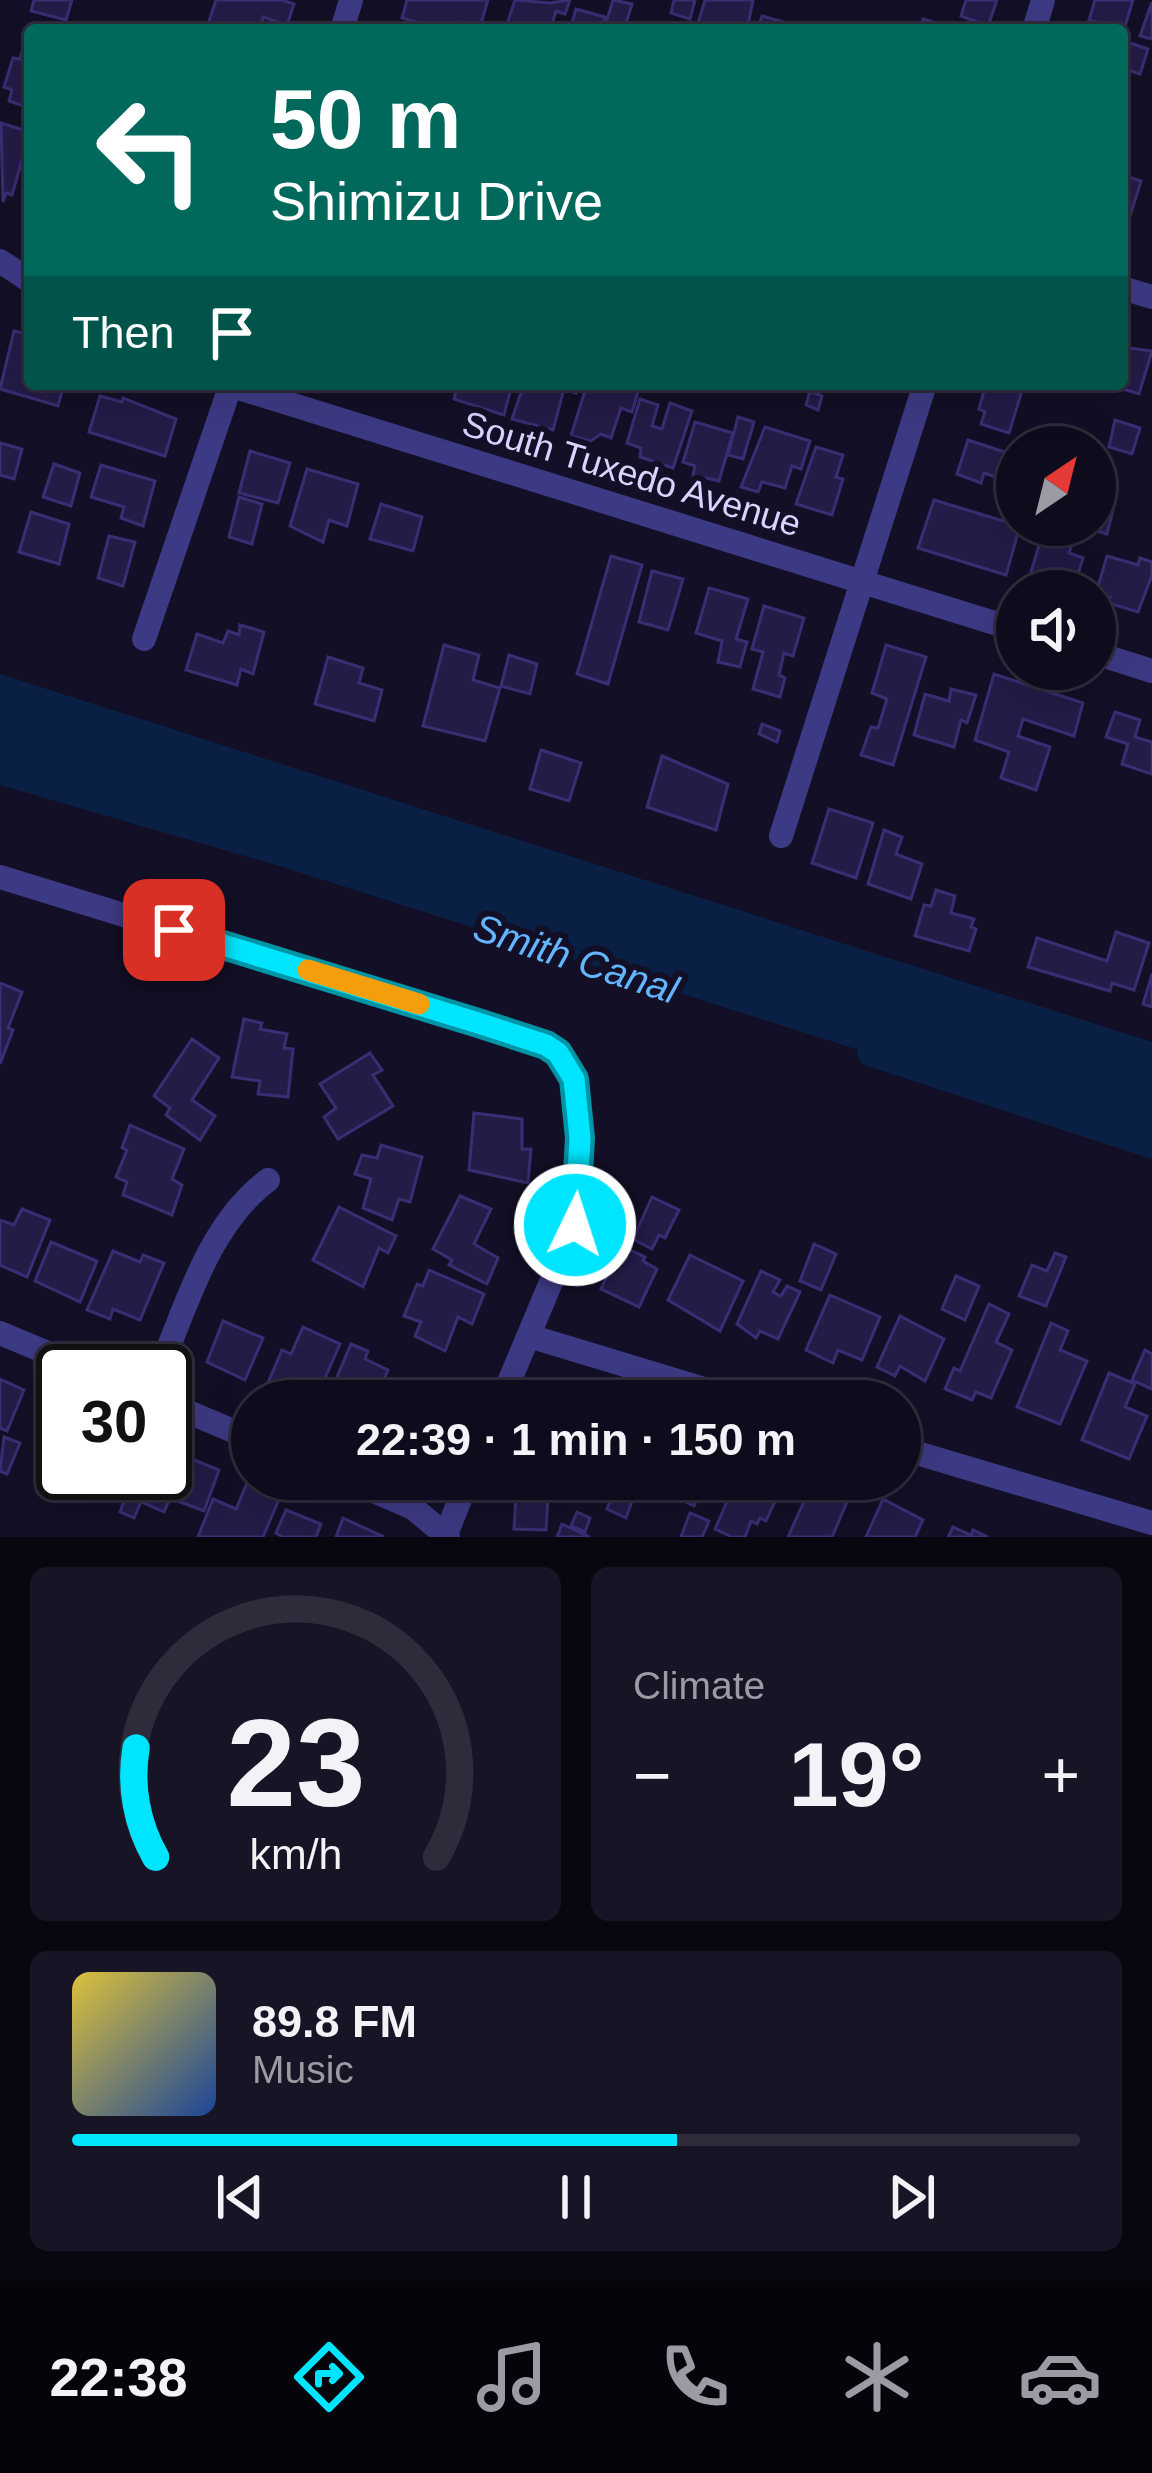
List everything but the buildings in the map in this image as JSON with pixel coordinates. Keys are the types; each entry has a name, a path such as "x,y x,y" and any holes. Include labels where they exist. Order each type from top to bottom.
{"street":[{"path":"144,640 227,390"},
{"name":"South Tuxedo Avenue","path":"248,390 996,624"},
{"path":"782,836 923,390"},
{"path":"1116,660 1152,671"},
{"path":"0,877 546,1045 567,1064 574,1079 580,1138 575,1225 510,1380"},
{"path":"171,1344 216,1239 238,1206 268,1180"},
{"path":"0,1333 36,1348"},
{"path":"529,1336 675,1380"},
{"path":"192,1413 231,1430"},
{"path":"921,1454 1152,1523"},
{"path":"395,1500 413,1508 446,1536 459,1500"}],"water":[{"path":"0,674 1152,1042 1152,1143 276,865 0,785"}],"waterway":[{"name":"Smith Canal","path":"871,1053 1152,1145"}],"slow traffic":[{"path":"308,970 419,1004"}],"route":[{"path":"174,930 475,1022 558,1053 574,1079 580,1138 575,1225"}]}
